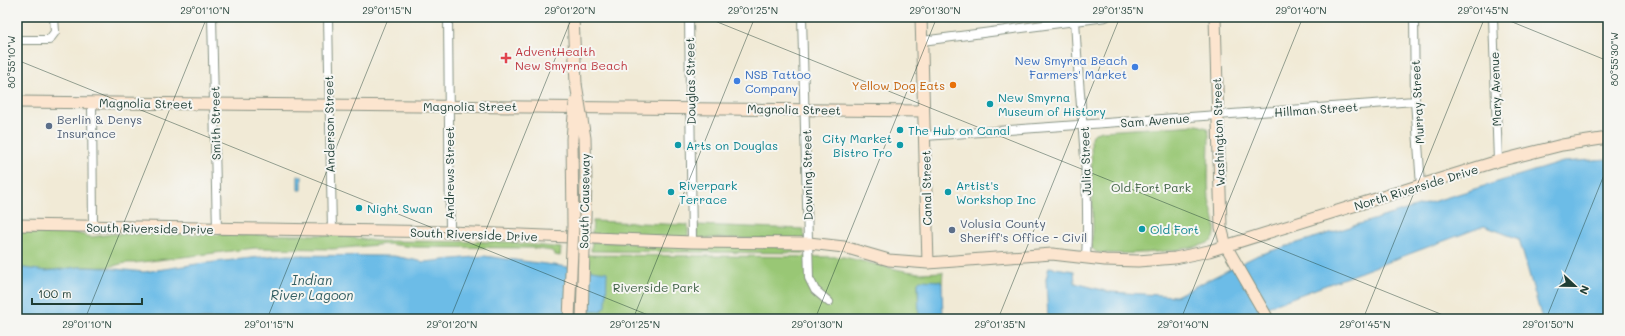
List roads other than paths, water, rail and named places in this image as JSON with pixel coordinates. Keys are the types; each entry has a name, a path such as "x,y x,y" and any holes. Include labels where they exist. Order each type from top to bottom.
{"street":[{"path":"17,40 49,40 55,32 54,17"},
{"name":"Smith Street","path":"212,17 215,104 216,230"},
{"name":"Anderson Street","path":"328,17 328,106 332,231"},
{"name":"Andrews Street","path":"448,17 450,232"},
{"name":"South Causeway","path":"573,17 576,84 584,138 585,168 582,319"},
{"name":"Douglas Street","path":"689,17 692,242"},
{"name":"Downing Street","path":"802,17 806,108 809,278 815,290 829,302"},
{"name":"Canal Street","path":"921,17 928,263"},
{"path":"922,41 1075,19 1106,17"},
{"name":"Washington Street","path":"1215,17 1221,227 1226,246 1268,319"},
{"name":"Murray Street","path":"1414,17 1415,102 1421,186"},
{"name":"Mary Avenue","path":"1493,17 1498,162"},
{"name":"Julia Street","path":"1075,19 1084,125 1088,228 1086,258"},
{"name":"South Causeway","path":"569,319 573,226 572,138 576,84"},
{"name":"Magnolia Street","path":"17,102 328,106 449,105 806,108 923,111"},
{"name":"Hillman Street","path":"1217,116 1415,102"},
{"path":"92,103 93,227"},
{"name":"Sam Avenue","path":"925,136 1217,116"},
{"name":"North Riverside Drive","path":"1086,258 1120,262 1191,255 1226,246 1498,162 1562,145 1608,138"},
{"name":"South Riverside Drive","path":"17,225 216,230 450,232 692,242 808,243 844,247 889,260 928,263"},
{"path":"928,263 1052,254 1086,258"}],"water":[{"path":"1608,159 1608,319 1542,319 1519,239 1484,226 1235,319 1048,319 1046,279 1049,267 1074,271 1075,283 1110,292 1176,296 1258,255 1563,162"},
{"path":"298,176 302,176 302,190 298,190"},
{"name":"Indian River Lagoon","path":"279,255 394,256 424,262 484,256 607,272 606,306 601,311 588,310 589,319 17,319 17,267 46,271 80,267 144,272 197,264"},
{"path":"920,280 940,281 942,284 943,319 919,319 918,282"}],"place":[{"name":"AdventHealth New Smyrna Beach","path":"506,58"},
{"name":"New Smyrna Beach Farmers' Market","path":"1135,67"},
{"name":"NSB Tattoo Company","path":"737,81"},
{"name":"Yellow Dog Eats","path":"953,85"},
{"name":"New Smyrna Museum of History","path":"990,104"},
{"name":"Berlin & Denys Insurance","path":"49,126"},
{"name":"The Hub on Canal","path":"900,130"},
{"name":"Arts on Douglas","path":"678,145"},
{"name":"City Market Bistro Tro","path":"900,145"},
{"name":"Riverpark Terrace","path":"671,192"},
{"name":"Artist's Workshop Inc","path":"948,192"},
{"name":"Night Swan","path":"359,208"},
{"name":"Old Fort","path":"1142,229"},
{"name":"Volusia County Sheriff's Office - Civil","path":"952,230"}],"park label":[{"name":"Old Fort Park","path":"1151,187"},
{"name":"Riverside Park","path":"656,287"}]}
